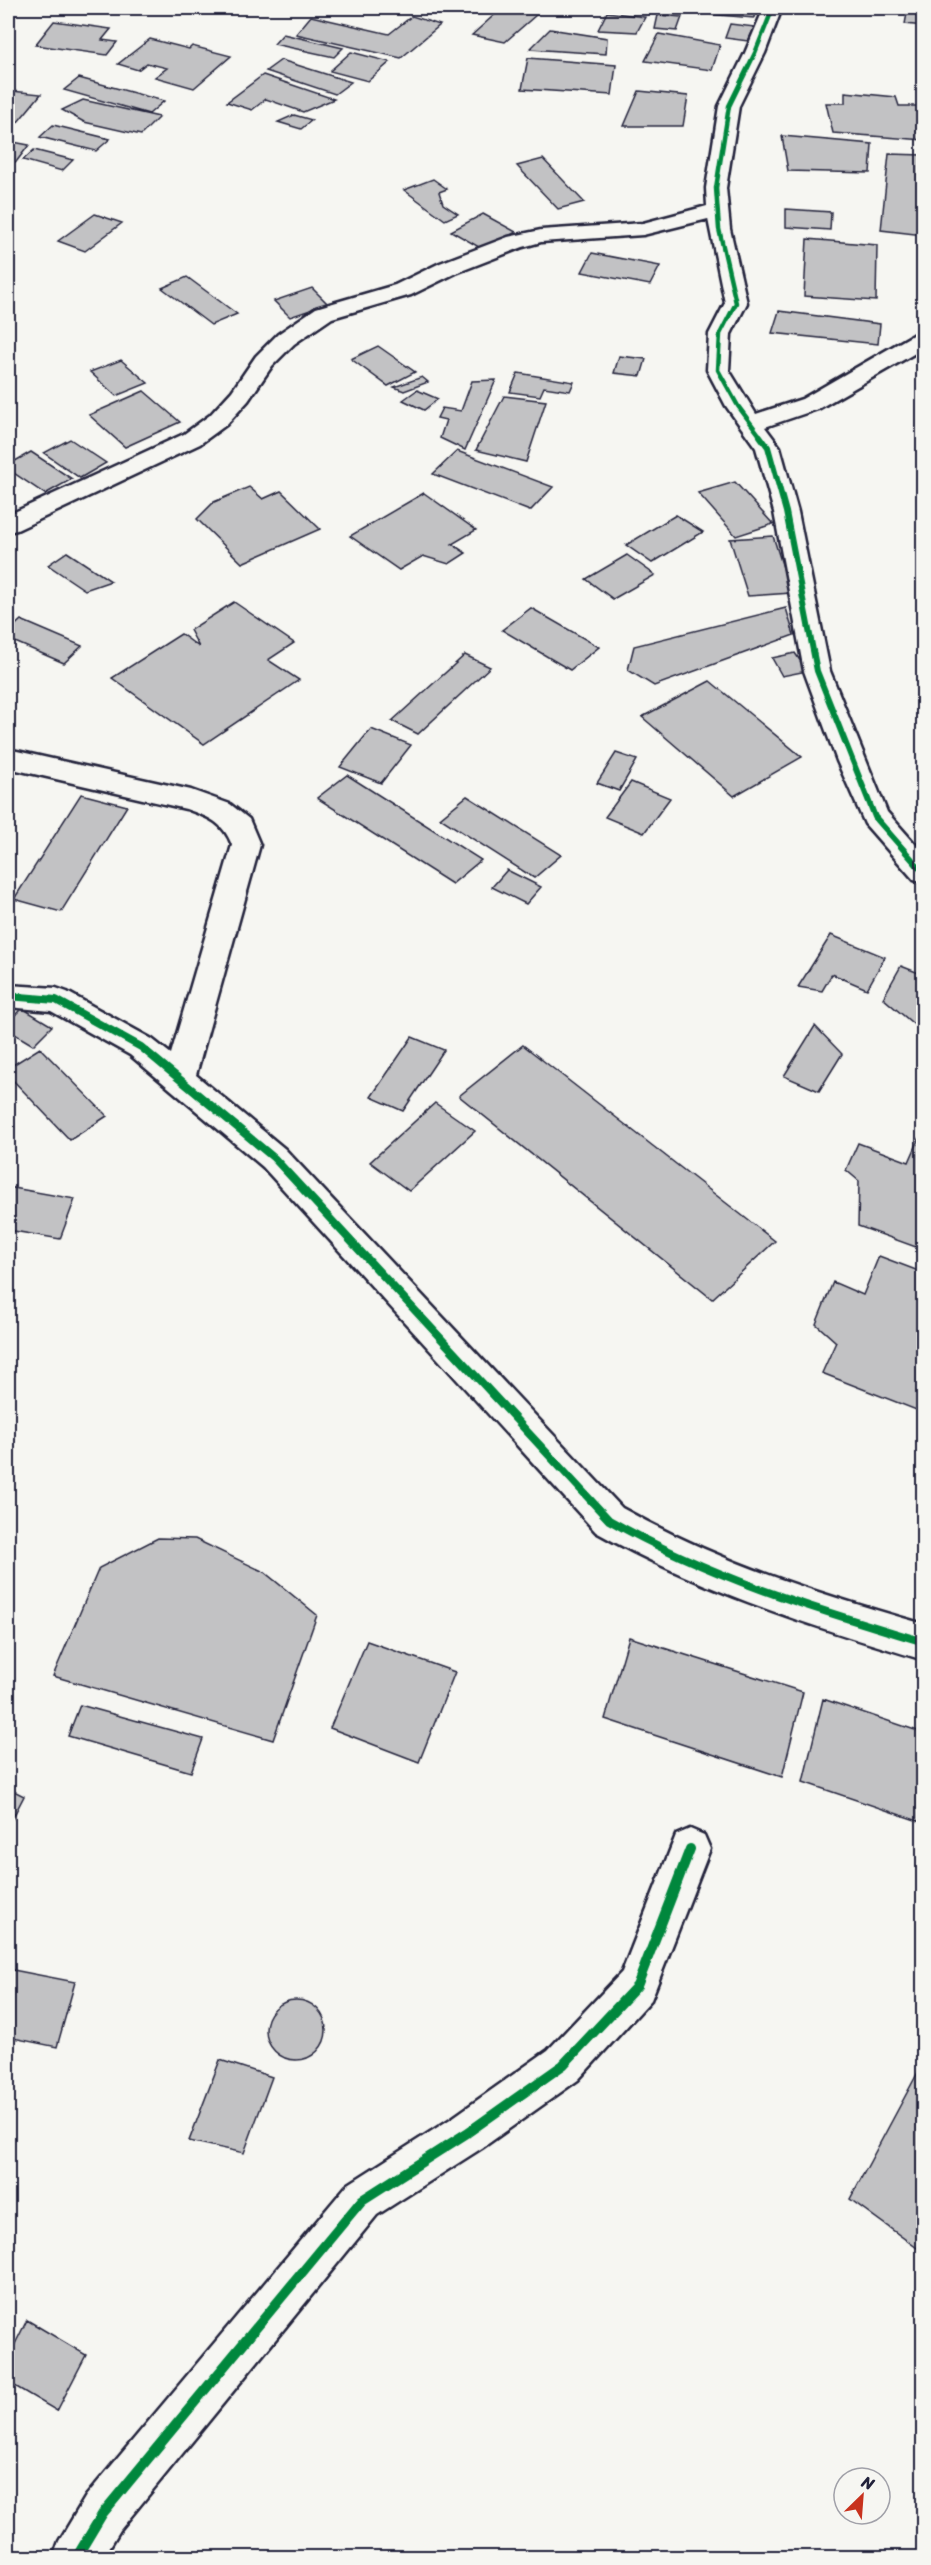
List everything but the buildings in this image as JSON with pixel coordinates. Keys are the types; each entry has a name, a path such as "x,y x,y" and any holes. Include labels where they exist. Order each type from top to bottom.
{"street":[{"path":"773,8 729,106 728,129 716,188 718,220 736,303 720,334 718,370 738,406 768,447 786,512 817,671 851,760 875,816 924,873"},
{"path":"8,524 192,439 218,420 240,396 264,361 286,339 324,313 404,290 448,268 516,242 541,236 633,230 718,220"},
{"path":"751,424 810,404 924,338"},
{"path":"8,759 191,800 220,811 239,826 246,845 179,1079"},
{"path":"8,996 56,1000 141,1047 274,1158 609,1520 662,1550 716,1574 835,1616 924,1642"},
{"path":"76,2558 103,2514 362,2200 467,2133 563,2065 637,1986 690,1849"}],"cycle path":[{"path":"773,8 755,53 729,106 716,188 719,229 736,303 720,334 718,370 738,406 768,447 786,512 817,671 851,761 875,817 924,873"},
{"path":"8,996 56,1000 141,1047 274,1158 609,1520 665,1551 728,1578 825,1612 924,1642"},
{"path":"76,2558 103,2513 362,2200 467,2133 563,2065 637,1986 690,1849"}]}
